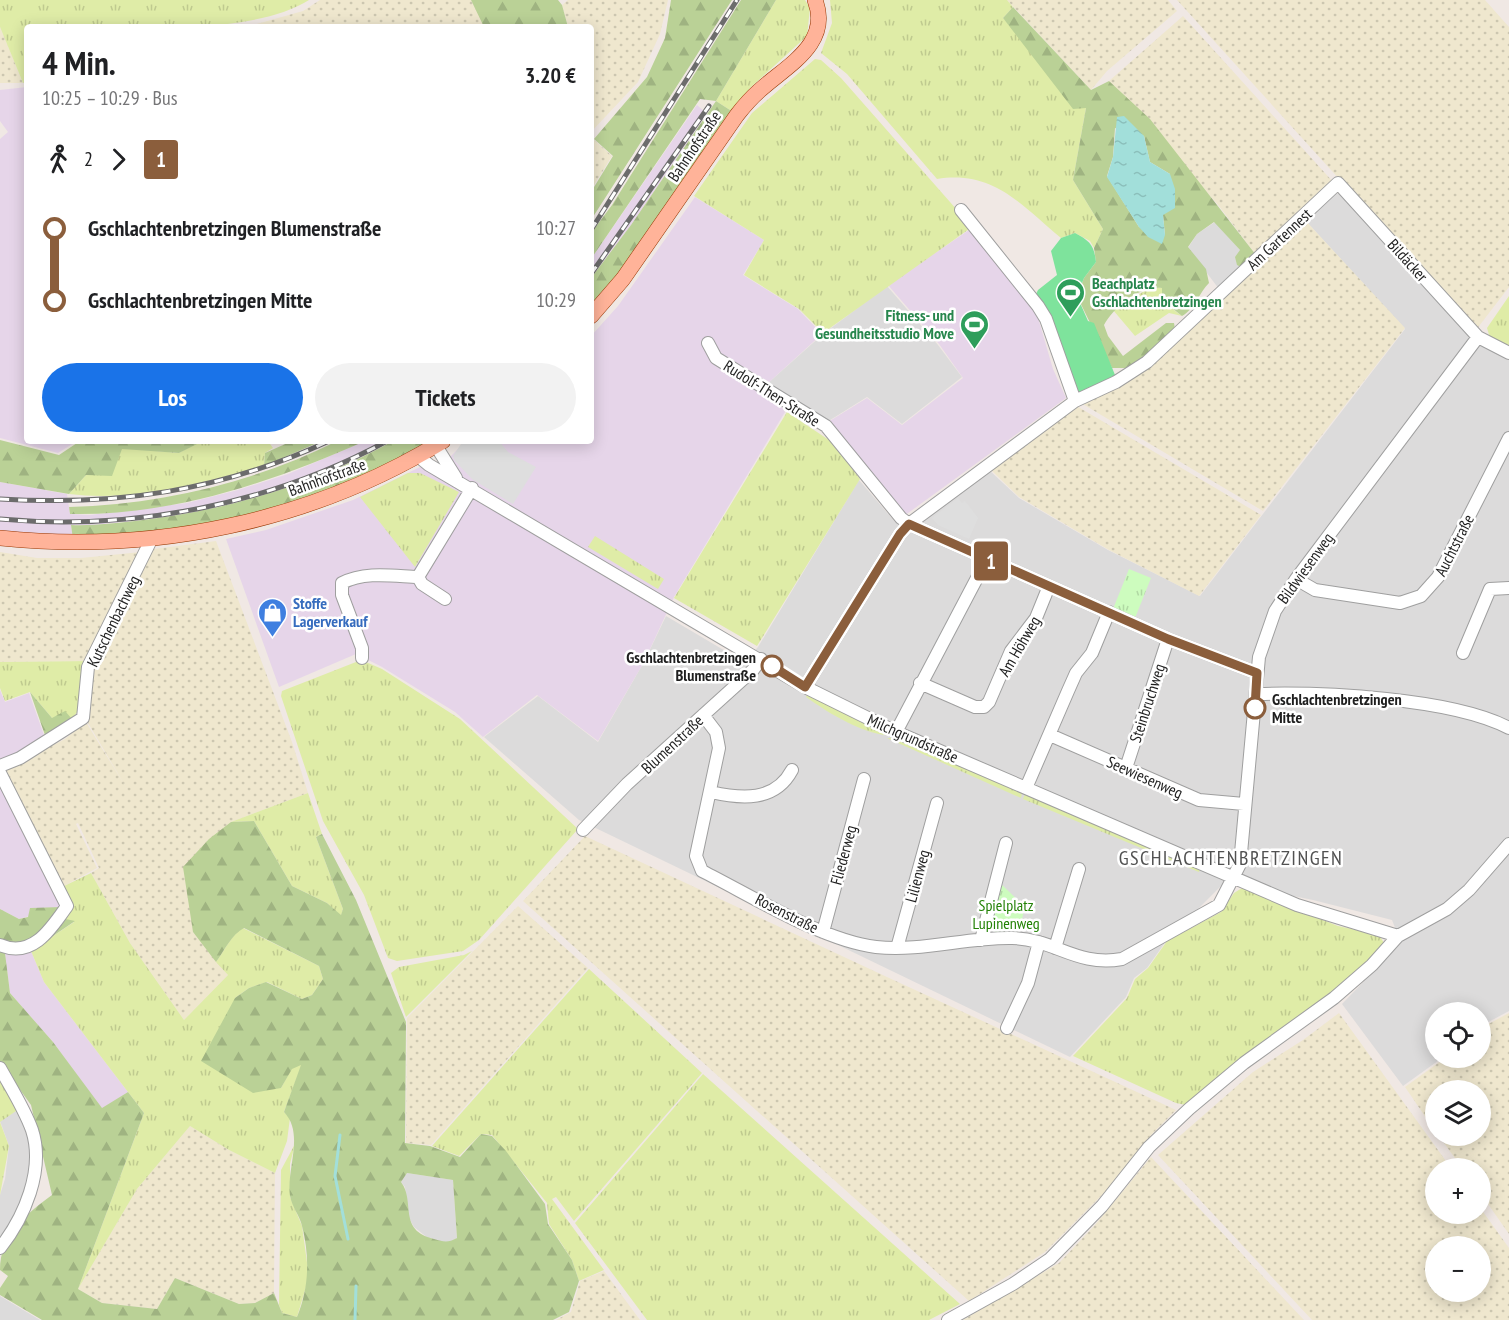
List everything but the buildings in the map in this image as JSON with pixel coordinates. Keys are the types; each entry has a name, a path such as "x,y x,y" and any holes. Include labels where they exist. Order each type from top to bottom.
{"main road":[{"name":"Bahnhofstraße","path":"594,312 629,270 737,115 758,91 810,47 819,23 815,0"},
{"name":"Bahnhofstraße","path":"0,538 43,543 121,543 216,529 288,510 363,484 437,444"}],"street":[{"name":"Bildäcker","path":"1338,183 1478,337"},
{"name":"Am Gartennest","path":"909,524 1075,401 1116,382 1147,362 1338,183"},
{"path":"961,210 1046,319 1075,401"},
{"path":"1478,337 1509,353"},
{"name":"Bildwiesenweg","path":"1234,879 1240,864 1259,657 1275,611 1296,579 1478,337"},
{"name":"Rudolf-Then-Straße","path":"708,343 716,358 826,426 901,518 909,524 1168,639 1257,673"},
{"name":"Auchtstraße","path":"1296,579 1315,590 1361,599 1400,603 1421,596 1438,577 1509,438"},
{"name":"Milchgrundstraße","path":"439,444 456,479"},
{"name":"Milchgrundstraße","path":"418,456 762,659 805,687 896,732 1297,905 1398,936"},
{"path":"418,577 472,488"},
{"path":"805,687 900,534 909,524"},
{"name":"Kutschenbachweg","path":"0,766 20,758 82,718 88,668 152,538"},
{"path":"896,732 987,559"},
{"path":"362,658 362,648 342,596 342,583 352,578 373,575 418,577 445,599"},
{"name":"Am Höhweg","path":"921,683 975,707 984,707 989,702 1011,651 1036,618 1049,586"},
{"path":"1463,653 1490,589 1509,588"},
{"path":"1026,788 1076,674 1092,653 1109,612"},
{"name":"Steinbruchweg","path":"1125,768 1168,639"},
{"name":"Blumenstraße","path":"583,830 627,784 762,659"},
{"path":"1257,694 1297,692 1415,704 1473,714 1509,728"},
{"name":"Rosenstraße","path":"703,715 716,732 720,748 696,856 702,871 823,932 875,947 897,948 1012,938 1039,942 1088,961 1122,959 1219,905 1234,879"},
{"name":"Seewiesenweg","path":"1050,735 1199,800 1244,804"},
{"path":"711,792 739,798 758,796 774,790 792,770"},
{"path":"0,773 67,906 48,933 34,945 17,949 0,945"},
{"name":"Fliederweg","path":"823,932 864,779"},
{"name":"Lilienweg","path":"897,948 937,803"},
{"path":"981,940 1006,843"},
{"path":"948,1320 1013,1284 1050,1258 1102,1206 1149,1147 1190,1109 1244,1062 1334,999 1372,965 1398,936 1447,909 1469,890 1509,844"},
{"path":"1055,948 1079,869"},
{"path":"1007,1028 1028,983 1039,942"},
{"path":"0,1068 22,1107 33,1133 36,1160 28,1200 21,1217 0,1248"}],"shaded area":[{"path":"320,0 471,0 484,24 257,24 303,11"},
{"path":"568,0 668,0 660,34 638,82 594,129 594,24 567,24 562,5"},
{"path":"1007,0 1168,0 1177,11 1107,71 1091,90"},
{"path":"1177,0 1485,0 1509,27 1509,287 1476,330"},
{"path":"1183,16 1334,183 1256,255 1219,206 1109,81"},
{"path":"0,27 23,83 0,83"},
{"path":"24,87 24,444 72,444 58,453 0,438 0,139 8,132 0,121 0,90"},
{"path":"697,105 707,114 631,225 594,274 594,255"},
{"path":"594,140 612,156 594,185"},
{"path":"1343,192 1431,295 1481,345 1509,358 1509,1011 1491,1021 1491,1002 1425,1002 1425,1068 1428,1068 1403,1086 1342,1004 1401,943 1392,920 1313,900 1240,885 1222,885 1197,910 1181,920 1147,968 1134,978 1126,997 1070,1057 579,820 484,737 538,696 598,742 644,662 666,616 744,662 758,647 859,480 896,523 920,520 988,469 1019,498 1108,550 1200,596 1405,329 1304,219 1331,195"},
{"path":"695,197 764,240 743,275 798,309 822,334 767,384 785,412 674,597 644,662 598,741 537,695 483,737 455,712 382,667 356,654 279,687 226,539 266,530 353,500 420,467 447,460 463,444 594,444 594,333 618,306"},
{"path":"1304,219 1405,328 1263,511 1081,403 1116,384"},
{"path":"1215,222 1240,250 1243,268 1219,289 1188,248 1197,234"},
{"path":"972,228 1036,311 1053,369 1066,398 904,516 828,422 867,398 902,425 963,378 939,344 888,285"},
{"path":"887,286 938,345 962,377 902,424 867,397 827,422 767,384 823,334"},
{"path":"1075,405 1261,515 1199,596 1109,550 1019,497 989,468"},
{"path":"358,444 386,444 291,486 188,514 88,526 71,525 73,539 0,533 0,482 67,494 70,514 90,515 187,503 288,474"},
{"path":"461,444 501,444 508,452 536,467 513,504 472,479 453,456"},
{"path":"958,498 962,503 965,501 978,518 969,539 938,525 932,518"},
{"path":"216,541 292,742 308,793 231,822 193,932 228,975 184,1020 130,943 91,873 99,868 78,823 76,824 97,868 64,886 3,767 24,760 65,739 86,722 127,789 85,718 91,673 110,626 154,549"},
{"path":"0,552 37,558 81,558 141,552 90,661 0,662"},
{"path":"0,690 5,702 29,693 45,738 18,754 0,760"},
{"path":"0,779 62,907 19,919 0,909"},
{"path":"585,836 1176,1110 1152,1134 1106,1191 1045,1252 969,1301 523,901"},
{"path":"518,906 588,968 431,1145 406,1143 407,1018"},
{"path":"31,951 44,982 128,1092 102,1109 53,1042 10,993 5,953 16,955"},
{"path":"1339,1013 1425,1132 1425,1146 1435,1146 1444,1158 1425,1158 1425,1224 1491,1223 1509,1248 1509,1320 1312,1320 1158,1155 1253,1072 1303,1040"},
{"path":"1509,1013 1509,1234 1491,1208 1491,1158 1455,1158 1446,1146 1491,1146 1491,1080 1425,1080 1425,1116 1405,1087 1431,1068 1491,1068 1491,1023"},
{"path":"19,1109 33,1143 28,1187 0,1244 0,1195 5,1179 9,1146 0,1121"},
{"path":"190,1126 229,1150 275,1173 274,1293 255,1303 239,1304 175,1278 157,1309 102,1303 78,1289 137,1189"},
{"path":"1151,1157 1304,1320 963,1320 1059,1263 1095,1225"},
{"path":"407,1173 453,1180 457,1238 448,1243 428,1238 414,1227 408,1216 405,1187 401,1182"},
{"path":"604,1271 640,1320 556,1320 571,1312 580,1281"},
{"path":"0,1296 40,1320 0,1320"}],"green space":[{"path":"0,0 309,0 282,12 227,24 24,24 23,83 0,27"},
{"path":"471,0 558,0 562,5 567,24 483,24"},
{"path":"671,0 732,0 594,215 594,187 613,156 594,139 647,77 665,38"},
{"path":"741,0 776,0 716,101 700,99 594,255 594,229 612,205"},
{"path":"776,0 805,0 810,8 807,36 750,88 733,112 716,101"},
{"path":"830,0 1007,0 1013,7 1003,18 1086,108 1073,180 1103,229 1094,248 1090,241 1075,233 1061,238 1019,202 991,185 957,178 937,179 847,74 821,53 832,23"},
{"path":"1013,7 1091,90 1109,81 1150,119 1256,255 1243,268 1237,265 1235,257 1240,250 1214,222 1197,234 1188,247 1206,269 1209,283 1190,310 1182,316 1162,300 1162,288 1154,288 1128,299 1114,311 1104,325 1108,336 1123,356 1166,323 1174,323 1175,330 1132,368 1112,368 1077,296 1084,278 1096,262 1094,248 1103,229 1073,180 1086,108 1073,109 1003,18","holes":["1115,128 1144,136 1150,162 1170,174 1163,215 1165,235 1139,227 1107,176 1113,157"]},
{"path":"815,59 821,60 841,78 972,227 823,333 799,309 744,275 764,240 694,196 752,113"},
{"path":"716,101 733,112 650,235 594,305 594,274 631,225"},
{"path":"1075,233 1090,244 1096,262 1084,278 1077,296 1088,321 1094,323 1115,375 1080,395 1074,391 1035,296 1038,290 1057,275 1051,251 1061,238"},
{"path":"1151,287 1162,288 1162,301 1182,316 1169,313 1135,336 1113,310"},
{"path":"1509,296 1509,347 1490,338 1487,328"},
{"path":"787,412 832,442 860,479 757,646 674,598"},
{"path":"0,440 59,455 76,444 197,444 179,453 122,449 112,476 86,475 69,494 0,482"},
{"path":"195,444 270,444 273,448 265,453 264,466 217,479 143,493 93,496 69,494 86,475 122,448 179,453"},
{"path":"285,444 315,444 264,466 265,453"},
{"path":"331,444 358,444 258,483 185,503 109,513 70,514 69,507 138,501 206,489 273,469"},
{"path":"387,444 425,444 328,491 274,510 200,526 73,539 71,525 135,521 235,503 300,483 363,457"},
{"path":"408,473 420,473 459,492 415,567 360,497"},
{"path":"595,536 664,579 658,589 588,547"},
{"path":"1129,569 1151,578 1135,618 1113,609"},
{"path":"90,661 78,711 72,719 52,718 30,692 5,701 0,688 0,662"},
{"path":"356,662 366,662 382,669 460,719 578,829 479,940 463,951 397,961 388,958 364,895 323,821 281,696 282,691"},
{"path":"30,692 52,718 65,711 72,719 46,738"},
{"path":"808,693 894,736 859,728 806,697"},
{"path":"887,738 899,738 1022,793 1021,798"},
{"path":"308,793 322,834 316,837 343,909 341,916 327,903 292,886 254,821 231,822"},
{"path":"1025,794 1200,869 1199,872 1023,799"},
{"path":"254,821 292,886 327,903 341,915 343,909 316,837 322,834 356,900 406,1022 405,1143 430,1146 460,1157 481,1134 492,1136 506,1151 545,1204 548,1224 572,1260 579,1281 569,1312 553,1320 42,1320 0,1295 0,1288 8,1276 0,1270 4,1246 9,1236 32,1210 52,1195 31,1105 0,1062 0,909 19,919 28,917 30,908 62,907 61,918 75,921 31,951 5,953 10,993 53,1042 102,1108 128,1092 144,1113 78,1289 102,1303 157,1309 175,1278 239,1304 255,1303 274,1293 282,1313 297,1317 306,1284 307,1261 302,1226 290,1196 294,1141 290,1121 284,1112 301,1065 292,1069 281,1088 253,1093 201,1061 235,998 249,988 266,982 302,999 312,995 323,979 319,966 244,928 232,939 216,962 193,932 183,867 209,839 231,822","holes":["407,1173 453,1180 457,1238 443,1241 423,1235 415,1229 411,1222 407,1198 401,1182"]},
{"path":"91,873 130,943 184,1020 228,975 216,962 243,928 319,966 323,979 312,995 302,999 267,982 249,988 235,998 281,1088 292,1068 302,1064 284,1112 290,1118 287,1141 275,1173 229,1150 190,1126 137,1189 78,1289 144,1113 44,982 31,951 74,922 61,918 60,888"},
{"name":"Spielplatz Lupinenweg","path":"999,882 1025,907 1019,931 995,932 992,926 990,914"},
{"path":"1242,888 1338,926 1379,935 1384,943 1383,948 1331,994 1186,1105 1176,1103 1073,1056 1127,998 1135,979 1148,968 1167,941 1221,912 1234,893"},
{"path":"472,951 406,1017 391,973 399,967 464,955"},
{"path":"589,969 702,1073 574,1221 556,1197 552,1199 604,1270 579,1281 572,1260 549,1224 547,1203 492,1135 481,1134 459,1156 432,1146"},
{"path":"703,1074 960,1304 929,1320 647,1320 575,1223"},
{"path":"0,1078 19,1109 0,1122"},
{"path":"0,1122 9,1146 0,1195"},
{"path":"295,1144 290,1164 290,1197 302,1226 309,1277 297,1317 282,1313 279,1305 281,1170"}],"water":[{"path":"1124,116 1144,136 1150,162 1170,174 1175,189 1175,208 1163,215 1165,235 1162,244 1148,237 1139,227 1107,177 1113,157 1117,117"}],"waterway":[{"path":"340,1135 335,1176 348,1239"},
{"path":"355,1320 356,1286"}],"railway":[{"path":"594,225 737,0"},
{"path":"594,270 709,106"},
{"path":"0,499 86,500 168,491 249,472 322,444"},
{"path":"0,519 50,522 100,521 199,508 248,497 295,482 381,444"}],"bus line":[{"name":"1","path":"772,666 805,687 900,534 909,524 1168,639 1257,673 1255,708"}],"place":[{"name":"Beachplatz Gschlachtenbretzingen","path":"1071,318"},
{"name":"Fitness- und Gesundheitsstudio Move","path":"975,350"},
{"name":"Stoffe Lagerverkauf","path":"272,638"},
{"name":"Gschlachtenbretzingen Blumenstraße","path":"772,666"},
{"name":"Gschlachtenbretzingen Mitte","path":"1255,708"}],"district":[{"name":"GSCHLACHTENBRETZINGEN","path":"1231,858"}]}
